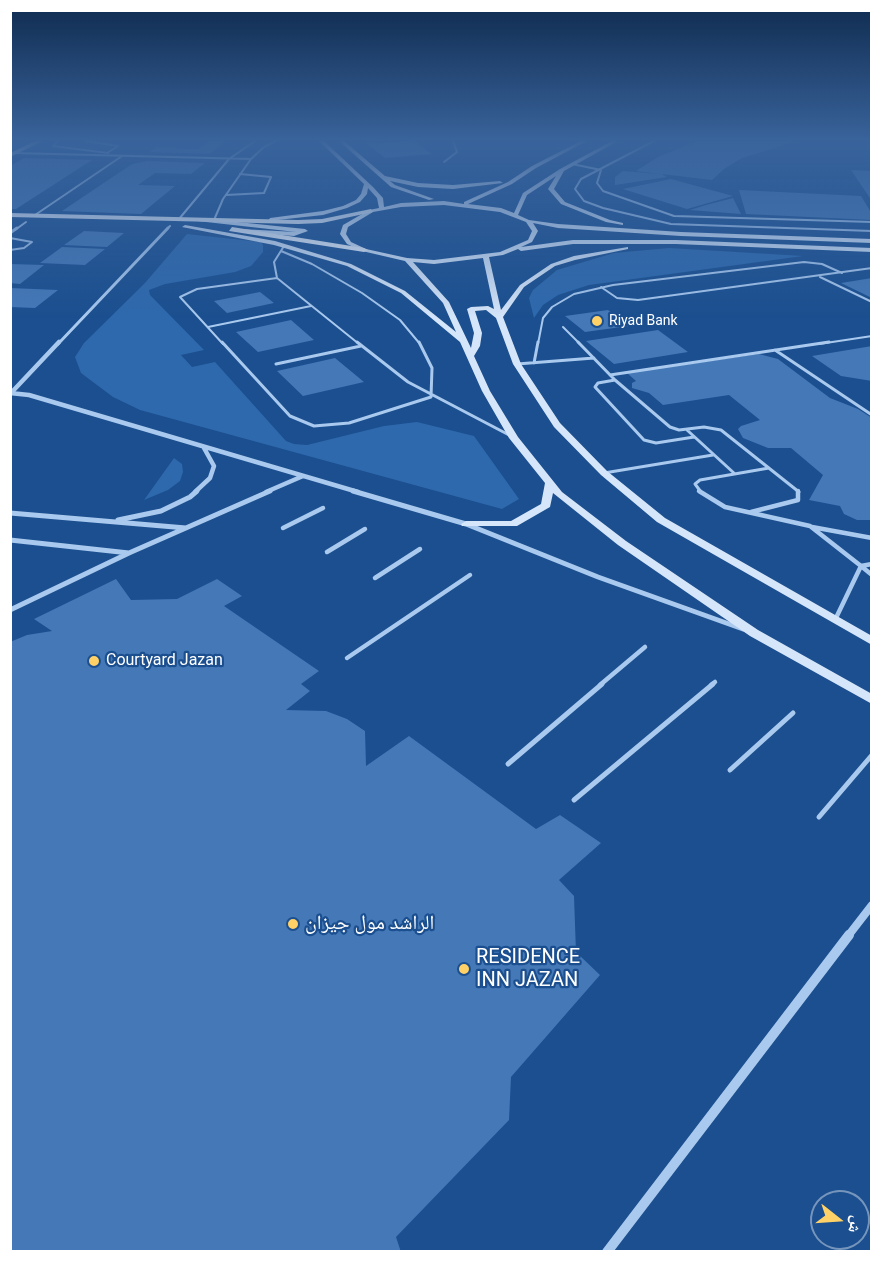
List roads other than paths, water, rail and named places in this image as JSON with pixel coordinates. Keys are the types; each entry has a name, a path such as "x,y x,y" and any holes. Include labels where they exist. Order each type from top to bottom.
{"main road":[{"path":"261,221 323,213 345,207 359,200"},
{"path":"380,200 382,208"},
{"path":"435,200 444,203"},
{"path":"464,204 473,200"},
{"path":"516,214 522,200"},
{"path":"560,200 608,221 681,234"},
{"path":"363,250 349,243 343,234 345,226 382,208 444,203 464,204 516,214 528,221 558,226 681,234 872,241"},
{"path":"10,215 322,221 371,212"},
{"path":"10,222 170,226 294,234 305,231 198,219"},
{"path":"514,250 530,241 534,231 528,221"},
{"path":"185,227 349,265 403,292 465,342"},
{"path":"243,230 363,250 407,260 461,261 486,258 514,250 573,242 684,243 872,250"},
{"path":"499,317 522,286 553,265 623,248 684,243"},
{"path":"486,258 499,317 517,364 557,425 604,473 661,520 872,641"},
{"path":"407,260 446,302 486,391 514,438 559,494 622,543 754,633 872,700"},
{"path":"470,356 476,346 478,333 471,309 488,308 499,317"},
{"path":"466,524 513,524 546,505 550,483"}],"street":[{"path":"35,215 58,200"},
{"path":"179,219 195,200"},
{"path":"214,220 224,200"},
{"path":"10,236 26,222"},
{"path":"11,393 170,226"},
{"path":"11,393 29,395 466,524 598,577 754,633"},
{"path":"111,521 161,511 190,497 210,478 214,466 204,448"},
{"path":"10,610 129,553 190,528 303,475"},
{"path":"10,513 190,528"},
{"path":"10,540 129,553"},
{"path":"607,1251 872,905"}],"lane":[{"path":"583,200 603,208 671,224 872,231"},
{"path":"622,200 674,216 872,222"},
{"path":"749,219 754,237"},
{"path":"10,236 32,242 24,248 10,250"},
{"path":"431,397 432,368 420,343 400,320 362,293 282,248 274,262 277,278 311,306 431,397 514,438"},
{"path":"534,363 543,318 552,307 574,294 600,287 804,262 822,264 842,273"},
{"path":"600,287 617,298 638,300 872,268"},
{"path":"819,277 872,302"},
{"path":"277,278 184,293 180,297 290,416 314,426 349,423 431,397"},
{"path":"208,327 311,306"},
{"path":"563,327 615,380 670,427 687,429 704,427 721,430 800,494 798,500 751,512"},
{"path":"610,375 872,336"},
{"path":"276,364 361,346"},
{"path":"775,350 872,415"},
{"path":"517,364 594,358"},
{"path":"615,380 595,385 644,440 656,443 694,436"},
{"path":"687,429 735,474"},
{"path":"604,473 713,454"},
{"path":"769,468 700,480 695,484 698,490 725,507 872,538"},
{"path":"283,528 323,508"},
{"path":"810,526 872,575"},
{"path":"327,552 365,529"},
{"path":"375,578 420,549"},
{"path":"861,566 872,564"},
{"path":"835,620 861,566"},
{"path":"347,658 470,574"},
{"path":"508,764 645,647"},
{"path":"574,800 714,682"},
{"path":"730,770 793,713"},
{"path":"819,817 872,755"}],"place":[{"name":"Riyad Bank","path":"597,321"},
{"name":"Courtyard Jazan","path":"94,661"},
{"name":"الراشد مول جيزان","path":"293,924"},
{"name":"RESIDENCE INN JAZAN","path":"464,969"}]}
